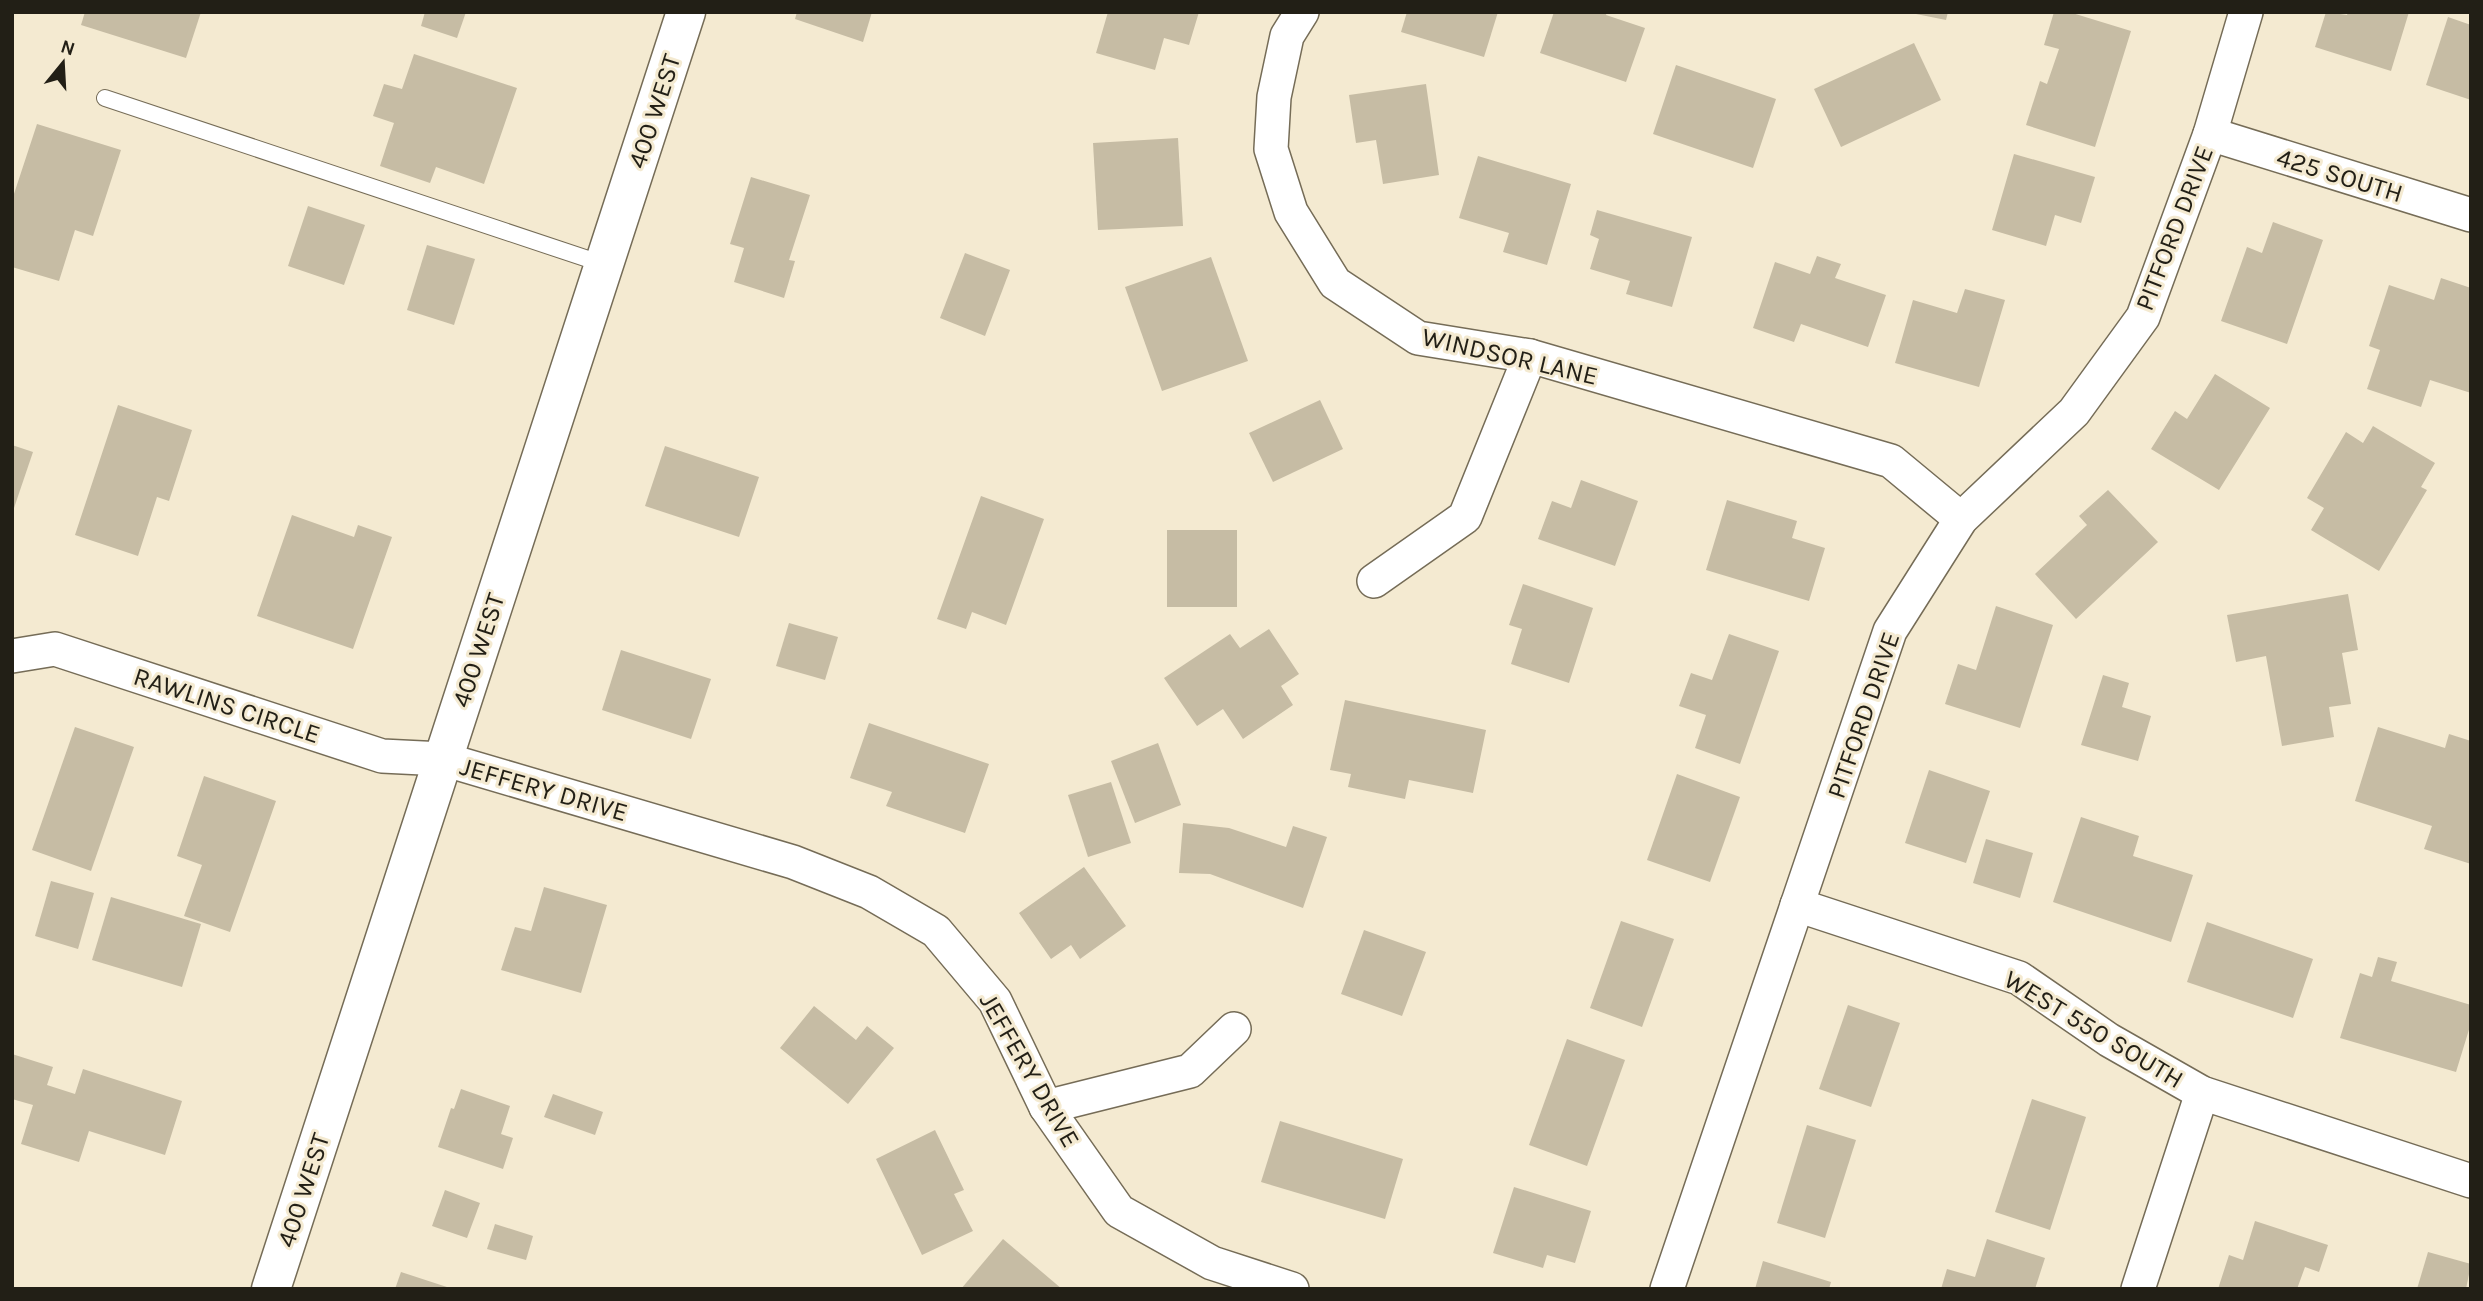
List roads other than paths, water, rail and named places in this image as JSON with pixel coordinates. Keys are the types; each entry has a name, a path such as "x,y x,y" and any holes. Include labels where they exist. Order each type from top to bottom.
{"main road":[{"name":"400 WEST","path":"271,1289 686,12"}],"street":[{"name":"WINDSOR LANE","path":"1303,12 1287,36 1274,97 1271,149 1291,212 1335,283 1418,338 1530,356 1891,461 1961,519"},
{"name":"PITFORD DRIVE","path":"1667,1289 1890,631 1961,519 2074,412 2143,317 2210,134 2246,12"},
{"name":"425 SOUTH","path":"2210,134 2471,215"},
{"path":"1374,581 1465,517 1530,356"},
{"name":"RAWLINS CIRCLE","path":"12,656 55,649 382,756 443,759"},
{"name":"JEFFERY DRIVE","path":"443,759 793,862 869,892 936,931 995,1002 1046,1107 1119,1211 1212,1264 1292,1289"},
{"name":"WEST 550 SOUTH","path":"1797,905 2019,978 2109,1040 2202,1093 2471,1181"},
{"path":"1046,1107 1190,1071 1234,1028"},
{"path":"2138,1289 2202,1093"}],"lane":[{"path":"105,98 603,264"}]}
